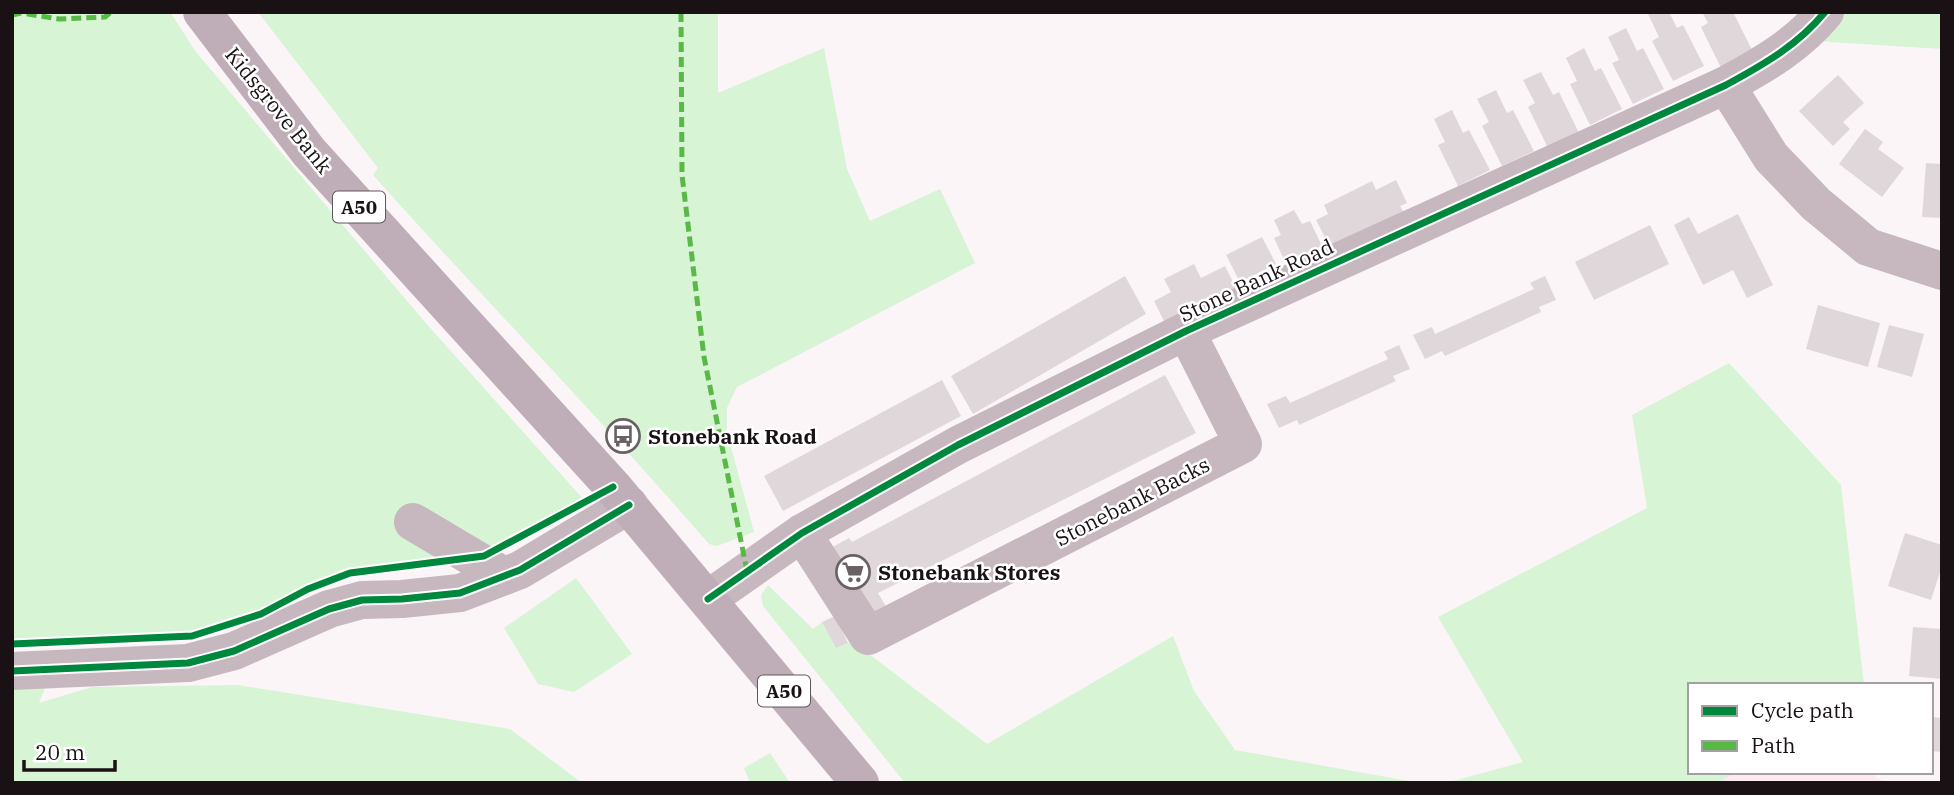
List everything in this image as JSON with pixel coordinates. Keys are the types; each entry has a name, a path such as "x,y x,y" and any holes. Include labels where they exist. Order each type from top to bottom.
{"main road":[{"name":"Kidsgrove Bank","path":"202,12 309,152 629,505"},
{"name":"A50","path":"629,505 860,783"}],"street":[{"name":"Stone Bank Road","path":"708,599 802,533 958,445 1186,331 1726,85 1766,64 1808,33 1825,12"},
{"path":"1726,85 1771,157 1816,204 1868,247 1942,271"},
{"name":"Stonebank Backs","path":"802,533 868,636 1243,444 1186,331"},
{"path":"12,671 188,663 234,651 351,603 460,593 552,553 629,505"},
{"path":"413,522 504,576"}],"shaded area":[{"path":"1733,774 1874,774 1875,778 1893,783 1718,783"}],"green space":[{"path":"12,12 170,12 196,52 424,321 584,500 512,535 484,556 371,569 323,583 261,614 192,636 12,642"},
{"path":"258,12 718,12 718,93 824,48 847,169 870,221 940,189 975,263 737,387 727,408 727,432 754,532 717,546 709,544 373,175 378,168"},
{"path":"1835,12 1942,12 1942,49 1799,40"},
{"path":"1729,363 1841,485 1864,683 1688,683 1688,774 1733,774 1718,783 1446,783 1523,762 1438,617 1647,508 1632,415"},
{"path":"576,578 632,654 574,692 538,684 504,628"},
{"path":"768,585 813,629 822,622 836,648 852,641 987,744 1173,636 1194,691 1235,750 1420,783 905,783 763,606 761,595"},
{"path":"52,669 39,703 92,687 238,685 510,729 582,783 12,783 12,671"},
{"path":"770,753 790,783 750,783 744,768"}],"building":[{"path":"1669,12 1677,28 1683,25 1704,66 1673,81 1652,41 1659,37 1648,14"},
{"path":"1702,12 1733,12 1753,52 1721,68 1701,27 1708,23"},
{"path":"1626,28 1637,51 1643,48 1664,89 1633,104 1612,63 1619,60 1608,37"},
{"path":"1584,48 1595,71 1601,68 1622,109 1590,125 1570,84 1577,81 1566,58"},
{"path":"1541,72 1553,95 1559,92 1579,133 1548,148 1528,107 1535,103 1523,80"},
{"path":"1838,75 1864,103 1843,122 1850,129 1833,146 1799,111"},
{"path":"1496,90 1507,113 1513,110 1534,151 1502,166 1482,126 1489,122 1477,99"},
{"path":"1452,110 1463,133 1469,130 1490,170 1458,186 1438,145 1445,142 1434,119"},
{"path":"1865,129 1883,142 1878,149 1904,168 1882,197 1839,164"},
{"path":"1926,163 1942,164 1942,218 1922,217"},
{"path":"1396,180 1407,203 1400,206 1404,213 1331,249 1316,220 1328,214 1324,205 1372,181 1376,190"},
{"path":"1294,210 1302,224 1310,221 1322,246 1286,264 1274,238 1281,235 1274,220"},
{"path":"1738,214 1773,285 1747,298 1733,270 1703,285 1674,225 1689,217 1698,234"},
{"path":"1650,225 1669,264 1594,300 1575,262"},
{"path":"1262,237 1276,264 1240,282 1226,255"},
{"path":"1194,264 1201,278 1225,266 1237,290 1166,325 1154,301 1171,292 1164,279"},
{"path":"1125,276 1146,314 973,414 951,376"},
{"path":"1545,276 1556,300 1539,307 1541,312 1445,356 1442,351 1425,359 1413,335 1432,327 1435,334 1534,289 1530,283"},
{"path":"1818,305 1880,323 1868,367 1806,349"},
{"path":"1889,325 1924,334 1912,377 1877,367"},
{"path":"1399,345 1410,369 1393,376 1396,381 1299,425 1297,420 1279,428 1267,404 1286,396 1290,403 1388,359 1384,352"},
{"path":"1165,375 1196,433 878,593 892,617 871,628 827,550 849,538 852,542"},
{"path":"942,380 961,416 783,511 764,476"},
{"path":"1905,533 1942,545 1942,566 1931,600 1888,586"},
{"path":"835,616 848,643 836,648 822,622"},
{"path":"1913,627 1942,629 1942,679 1909,676"},
{"path":"1933,717 1942,718 1942,752 1933,751"}],"marked path":[{"path":"12,15 21,13 59,19 105,17 111,12"},
{"path":"681,12 682,175 704,357 747,571"}],"cycle path":[{"path":"708,599 802,533 958,445 1186,331 1726,85 1792,44 1825,12"},
{"path":"12,644 192,636 261,614 308,589 350,573 484,556 613,487"},
{"path":"12,671 188,663 234,651 329,609 362,600 460,593 520,570 629,505"}],"place":[{"name":"Stonebank Road","path":"623,436"},
{"name":"Stonebank Stores","path":"853,572"}]}
